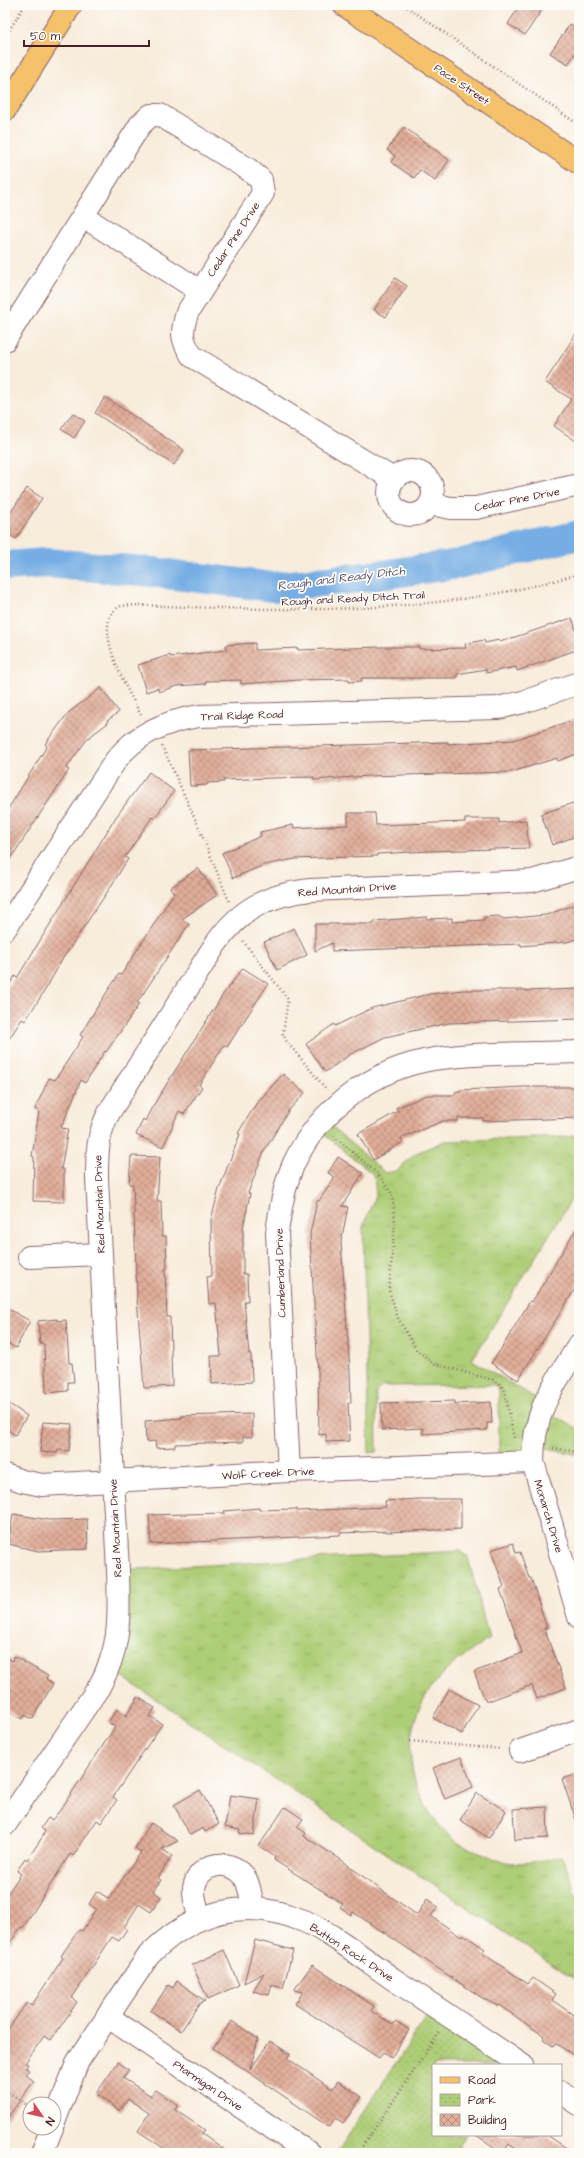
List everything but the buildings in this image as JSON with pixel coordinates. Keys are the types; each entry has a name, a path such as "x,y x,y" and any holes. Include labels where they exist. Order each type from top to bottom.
{"main road":[{"path":"5,110 71,5"},
{"name":"Pace Street","path":"344,5 579,163"}],"street":[{"name":"Cedar Pine Drive","path":"5,340 84,217 140,125 151,115 160,115 248,169 261,180 263,193 187,313 182,329 184,344 192,356 393,479"},
{"path":"84,217 200,291"},
{"path":"412,470 426,476 433,489 430,504 420,514 405,515 399,512 390,500 389,486 393,479 398,474 412,470"},
{"name":"Cedar Pine Drive","path":"430,504 451,508 476,508 579,486"},
{"name":"Trail Ridge Road","path":"5,929 112,766 126,748 152,730 183,719 199,716 498,708 523,702 579,683"},
{"name":"Red Mountain Drive","path":"5,1826 99,1686 114,1656 119,1614 97,1179 98,1146 101,1129 110,1111 215,945 233,922 266,900 294,892 374,886 532,881 579,867"},
{"name":"Cumberland Drive","path":"289,1472 277,1233 280,1206 290,1173 299,1152 319,1124 338,1104 358,1089 386,1073 434,1059 579,1052"},
{"path":"29,1257 101,1254"},
{"path":"529,1456 536,1426 544,1404 579,1345"},
{"name":"Wolf Creek Drive","path":"5,1475 22,1481 42,1485 289,1472 529,1456"},
{"name":"Monarch Drive","path":"529,1456 579,1617"},
{"path":"520,1751 579,1730"},
{"path":"200,1918 194,1898 196,1882 205,1870 219,1864 234,1867 245,1878 250,1890 252,1909"},
{"name":"Button Rock Drive","path":"62,2102 78,2061 149,1955 173,1934 200,1918 228,1910 252,1909 275,1912 305,1921 520,2064"},
{"name":"Ptarmigan Drive","path":"107,2016 309,2153"},
{"path":"562,2093 579,2104"},
{"path":"42,2153 49,2136"}],"path":[{"path":"5,37 25,5"},
{"path":"404,5 579,125"},
{"name":"Rough and Ready Ditch Trail","path":"152,730 110,649 109,624 114,611 120,607 140,605 274,610 416,603 509,591 579,574"},
{"path":"152,730 175,772 233,922 288,999 283,1034 287,1042 338,1104"},
{"path":"319,1124 378,1174 392,1194 395,1222 389,1290 398,1318 406,1334 418,1352 430,1362 494,1380 503,1387 529,1456 579,1452"},
{"path":"410,1741 520,1751"},
{"path":"358,2153 450,2017"},
{"path":"5,2090 22,2101"}],"green space":[{"path":"323,1119 385,1173 397,1171 414,1154 445,1141 566,1137 579,1134 579,1187 472,1360 544,1403 541,1410 579,1429 579,1455 534,1445 533,1462 499,1463 499,1389 494,1385 382,1386 376,1392 377,1452 369,1453 363,1227 376,1194 374,1175 316,1128"},
{"path":"460,1551 468,1557 489,1639 460,1659 444,1673 423,1701 415,1720 411,1739 411,1759 414,1779 421,1798 431,1815 444,1831 460,1844 499,1861 512,1863 534,1862 562,1856 579,1902 579,1982 109,1668 118,1570"},
{"path":"434,2006 512,2064 432,2064 432,2136 465,2136 459,2146 469,2153 336,2153"}],"waterway":[{"name":"Rough and Ready Ditch","path":"5,566 47,563 143,571 273,587 366,577 458,564 579,535"}]}
